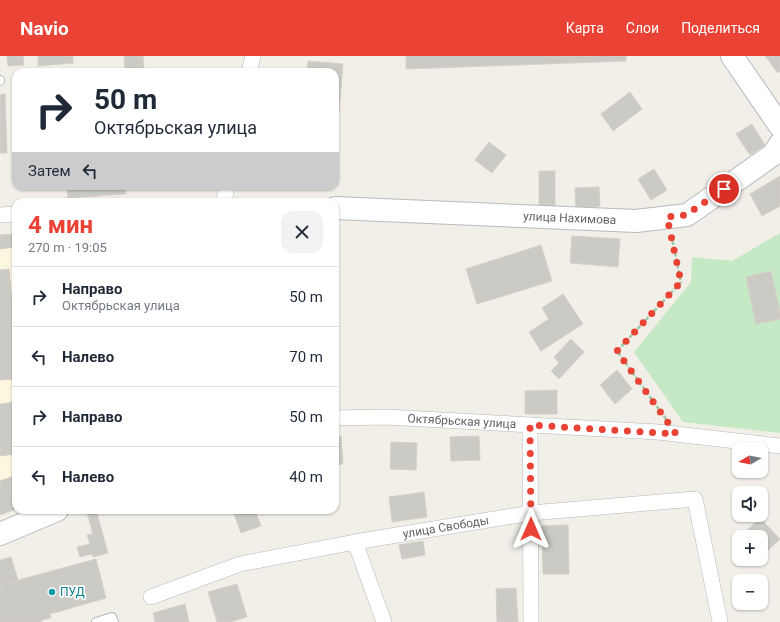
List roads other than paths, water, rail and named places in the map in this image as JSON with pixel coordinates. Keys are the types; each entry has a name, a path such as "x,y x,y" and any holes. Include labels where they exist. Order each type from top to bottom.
{"street":[{"path":"251,68 253,56"},
{"path":"732,56 780,126"},
{"name":"улица Нахимова","path":"339,208 636,221 686,215 774,154 780,144"},
{"path":"0,215 12,214"},
{"name":"Октябрьская улица","path":"339,418 386,416 676,434 780,446"},
{"path":"530,425 531,622"},
{"name":"улица Свободы","path":"151,597 240,564 355,542 531,513 695,499 720,622"},
{"path":"0,534 48,514"},
{"path":"355,542 384,622"}],"lane":[{"path":"96,622 112,617 114,622"}],"place":[{"name":"ПУД","path":"52,592"}]}
